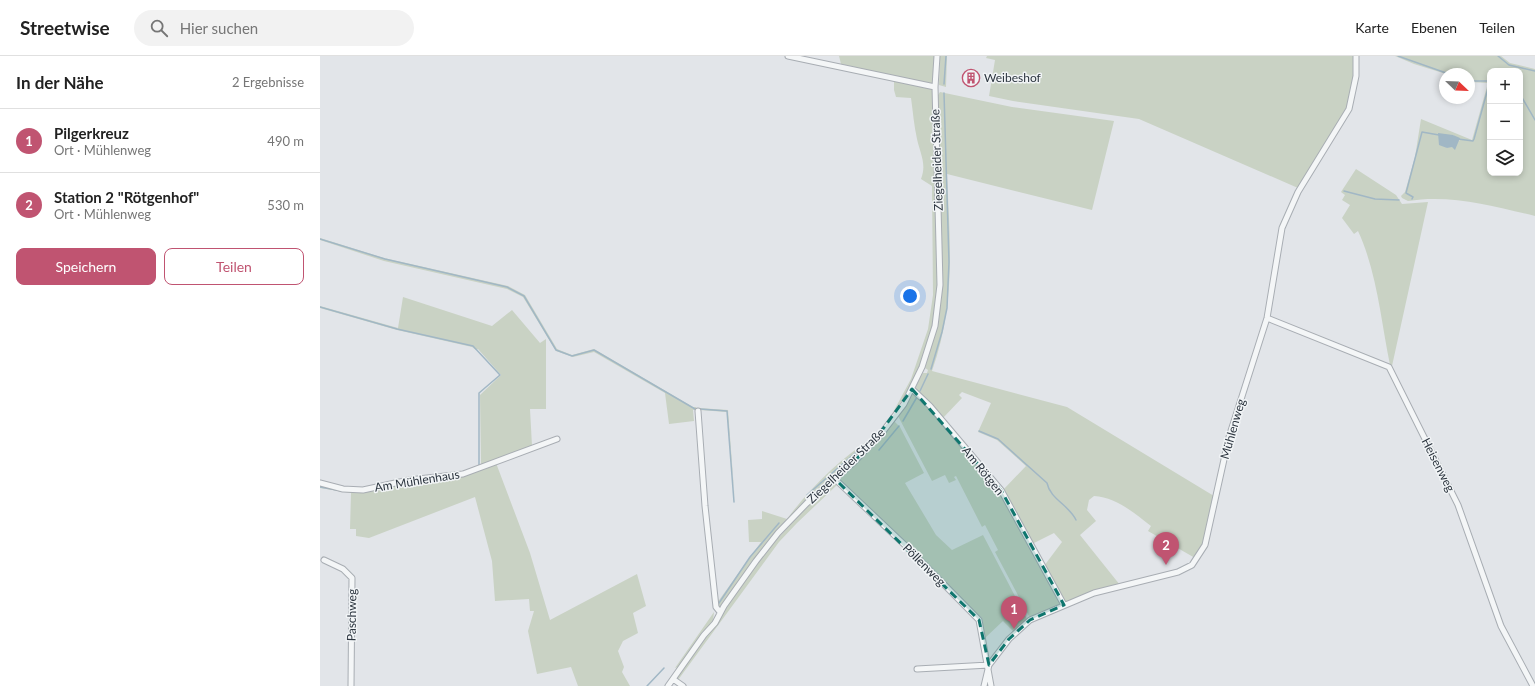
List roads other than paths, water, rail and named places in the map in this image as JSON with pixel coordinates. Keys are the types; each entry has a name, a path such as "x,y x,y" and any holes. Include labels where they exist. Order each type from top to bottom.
{"street":[{"path":"788,56 935,87"},
{"name":"Ziegelheider Straße","path":"668,686 715,623 720,612 756,561 778,533 881,434 912,389 929,349 940,297 935,87 937,56"},
{"name":"Mühlenweg","path":"984,686 989,665 1009,639 1030,620 1094,593 1178,572 1192,565 1200,556 1206,545 1229,437 1267,318 1282,228 1298,192 1349,109 1356,76 1356,56"},
{"name":"Heisenweg","path":"1267,318 1389,367 1458,505 1501,626 1533,686"},
{"name":"Am Rötgen","path":"912,389 930,406 1001,490 1064,605"},
{"path":"698,411 704,499 714,591 716,607 720,612"},
{"name":"Am Mühlenhaus","path":"320,483 343,489 363,490 409,480 463,474 557,438"},
{"name":"Pöllenweg","path":"835,479 909,549 979,620 989,665 991,686"},
{"name":"Paschweg","path":"324,560 344,569 352,578 351,686"},
{"path":"917,669 989,665"},
{"path":"673,679 683,686"}],"water":[{"path":"1438,133 1453,135 1460,138 1455,150 1452,147 1447,148 1439,145"}],"waterway":[{"path":"944,84 946,56"},
{"path":"1398,56 1439,70"},
{"path":"1498,56 1509,65 1535,71"},
{"path":"1475,81 1487,81"},
{"path":"1458,139 1473,141 1487,92"},
{"path":"931,369 942,332 947,308 949,262 944,93"},
{"path":"1523,99 1535,120"},
{"path":"1412,199 1413,197 1406,193 1422,132 1439,135"},
{"path":"1344,191 1375,199 1399,200"},
{"path":"320,239 385,259 507,287 524,296 556,350 572,356 594,350 695,409"},
{"path":"320,307 397,329 473,346 500,375 479,393 479,467"},
{"path":"920,391 928,374"},
{"path":"903,421 917,397"},
{"path":"700,409 727,411 734,502"},
{"path":"879,450 899,426"},
{"path":"979,431 998,439 1047,483 1052,493 1069,510 1076,520"},
{"path":"807,495 862,447"},
{"path":"320,487 342,491"},
{"path":"719,603 750,557 779,523"},
{"path":"647,686 664,668"}],"place":[{"name":"Weibeshof","path":"971,78"},
{"name":"Station 2 \"Rötgenhof\"","path":"1166,565"},
{"name":"Pilgerkreuz","path":"1014,629"}]}
